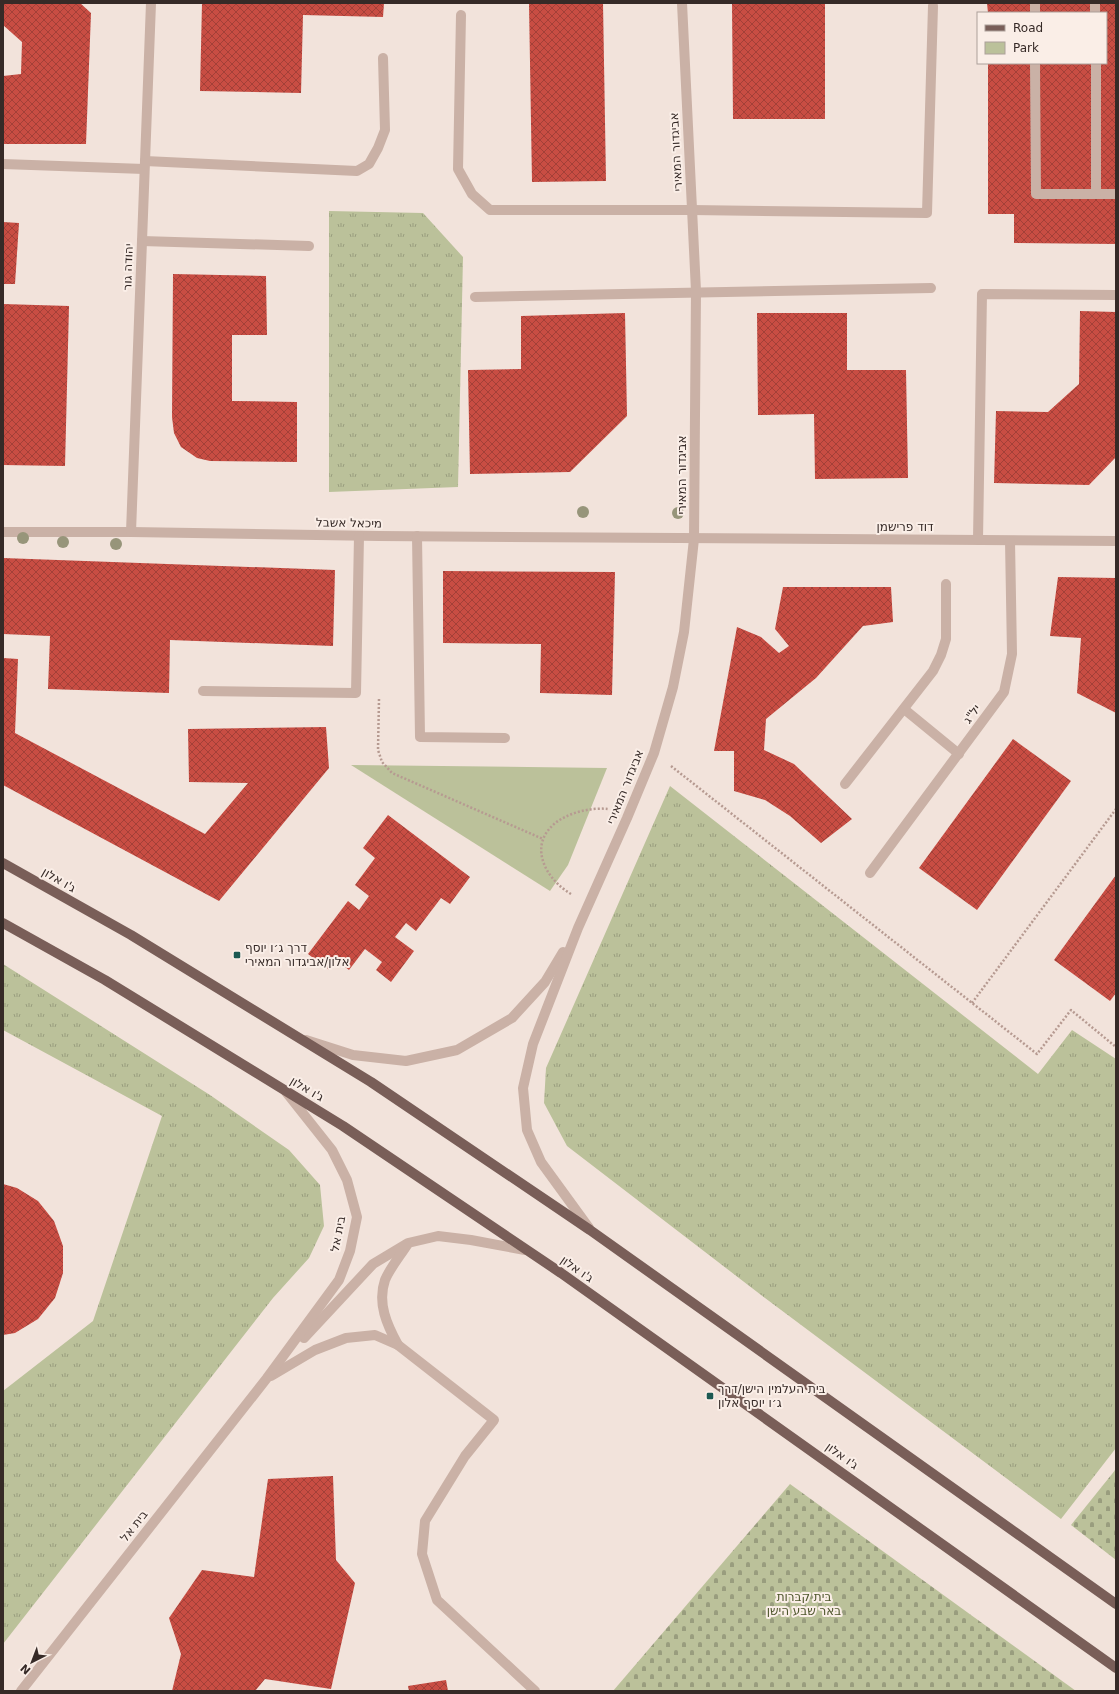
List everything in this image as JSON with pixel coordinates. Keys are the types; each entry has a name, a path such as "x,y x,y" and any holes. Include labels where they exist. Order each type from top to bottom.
{"main road":[{"name":"ג'ו אלון","path":"3,863 131,935 371,1082 590,1230 1116,1604"},
{"name":"ג'ו אלון","path":"3,923 105,980 343,1126 761,1414 1116,1668"}],"street":[{"name":"יהודה גור","path":"131,532 151,3"},
{"name":"אביגדור המאירי","path":"590,1230 540,1162 527,1130 523,1088 533,1044 578,928 654,753 673,687 683,639 694,539 696,291 682,3"},
{"path":"461,15 458,170 472,194 490,210 692,210 927,213 933,6"},
{"path":"3,164 145,165 357,171 369,164 378,148 385,130 383,58"},
{"path":"1035,64 1036,194 1116,194"},
{"path":"1096,64 1096,194"},
{"path":"142,241 309,246"},
{"path":"475,297 696,291 931,288"},
{"path":"978,540 982,294 1116,295"},
{"name":"מיכאל אשבל","path":"3,532 131,532 694,539"},
{"path":"203,691 356,693 359,536"},
{"path":"417,536 420,736 505,738"},
{"name":"דוד פרישמן","path":"694,539 1116,541"},
{"name":"יל\"ג","path":"870,873 1004,692 1012,654 1010,541"},
{"path":"845,784 933,671 941,655 946,639 946,584"},
{"path":"904,709 959,754"},
{"name":"אביגדור המאירי","path":"300,1039 353,1055 406,1061 457,1050 512,1018 545,982 578,928"},
{"name":"בית אל","path":"21,1691 267,1378 339,1280 350,1251 356,1217 347,1180 332,1150 285,1091"},
{"name":"בית אל","path":"267,1378 373,1264 408,1244 438,1236 471,1240 525,1250"},
{"path":"398,1345 388,1328 382,1306 385,1280 408,1244"},
{"path":"267,1378 315,1350 346,1338 375,1335 398,1345 494,1420 464,1456 426,1521 422,1554 437,1600 524,1686 535,1691"}],"path":[{"path":"654,753 1037,1054 1070,1010 1116,1047"},
{"path":"588,904 562,889 550,877 541,861 543,839 553,825 568,816 590,808 630,810"},
{"path":"972,1003 1116,809"}],"green space":[{"path":"329,211 423,213 463,257 458,487 329,492"},
{"path":"351,765 607,768 568,865 550,891"},
{"path":"670,786 1038,1074 1072,1030 1116,1059 1116,1448 1061,1519 765,1298 567,1146 544,1103 546,1068"},
{"path":"3,964 210,1095 289,1150 320,1185 324,1226 309,1258 273,1298 3,1644 3,1391 93,1321 162,1116 3,1030"},
{"path":"1116,1469 1116,1560 1071,1525"},
{"name":"בית קברות באר שבע הישן","path":"790,1484 1076,1691 613,1691"}],"building":[{"path":"3,3 80,3 91,13 86,144 3,144 3,76 21,74 22,42 3,25"},
{"path":"202,3 384,3 383,17 303,15 301,93 200,91"},
{"path":"529,3 603,3 606,181 532,182"},
{"path":"732,3 825,3 825,119 733,119"},
{"path":"987,3 1116,3 1116,244 1014,243 1014,214 988,214 988,64 1107,64 1107,12 988,12"},
{"path":"3,222 19,223 15,284 3,284"},
{"path":"173,274 266,276 267,335 232,335 232,401 297,402 297,462 210,461 197,458 181,447 174,433 172,417"},
{"path":"3,304 69,306 65,466 3,465"},
{"path":"1080,311 1116,312 1116,457 1089,485 994,483 996,411 1048,412 1079,384"},
{"path":"625,313 627,416 570,472 470,474 468,370 521,369 521,316"},
{"path":"757,313 847,313 847,370 906,370 908,478 815,479 814,414 758,415"},
{"path":"3,558 335,570 333,646 170,640 169,693 48,689 50,636 3,634"},
{"path":"443,571 615,572 612,695 540,693 541,644 443,643"},
{"path":"1058,577 1116,578 1116,713 1077,693 1081,638 1050,636"},
{"path":"783,587 891,587 893,622 863,626 816,678 766,719 764,750 794,764 852,819 821,843 790,816 765,800 734,791 734,751 714,751 737,627 761,637 779,653 789,646 775,629"},
{"path":"3,658 18,659 15,733 205,834 248,783 189,782 188,729 326,727 329,768 219,901 3,785"},
{"path":"1013,739 1071,781 977,910 919,868"},
{"path":"388,815 470,877 450,904 441,898 416,931 406,923 395,937 414,951 391,982 376,970 382,962 365,949 349,970 336,960 329,970 308,954 348,901 359,910 369,896 355,885 375,858 363,848"},
{"path":"1116,875 1116,993 1110,1001 1054,960"},
{"path":"3,1184 17,1188 38,1201 54,1221 63,1246 63,1273 55,1298 38,1319 15,1333 3,1335"},
{"path":"333,1476 336,1560 355,1583 331,1689 265,1679 255,1691 172,1691 181,1654 169,1618 202,1570 254,1577 268,1479"},
{"path":"446,1680 448,1691 409,1691 408,1686"}],"place":[{"name":"דרך ג׳ו יוסף אלון/אביגדור המאירי","path":"237,955"},
{"name":"בית העלמין הישן/דרך ג׳ו יוסף אלון","path":"710,1396"}]}
